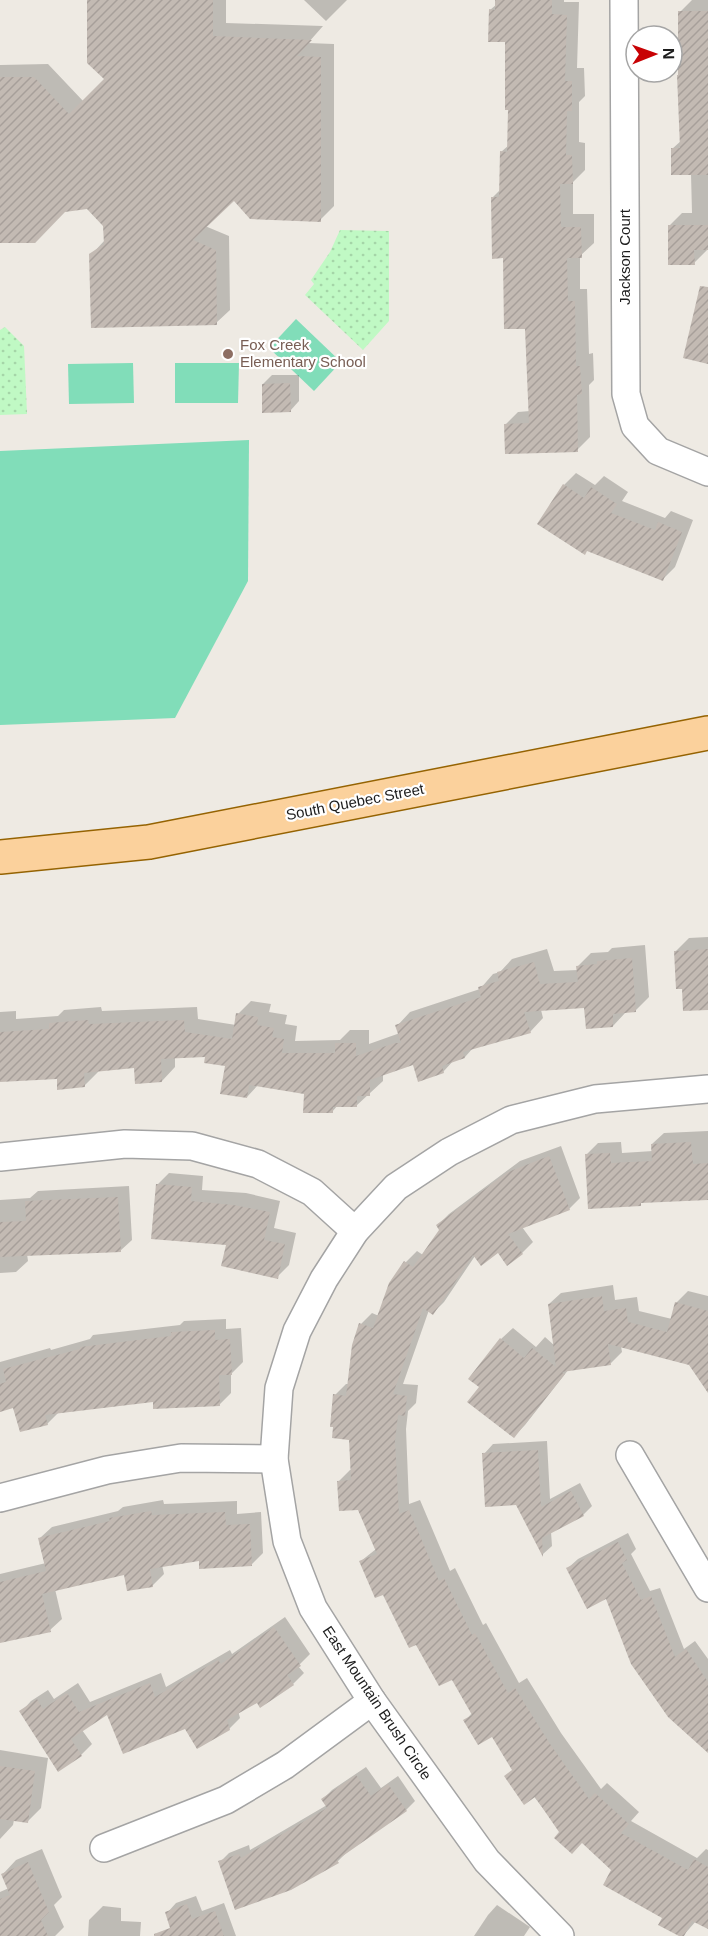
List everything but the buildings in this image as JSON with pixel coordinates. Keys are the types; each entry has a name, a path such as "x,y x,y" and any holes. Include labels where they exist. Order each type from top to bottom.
{"main road":[{"name":"South Quebec Street","path":"0,857 149,842 708,733"}],"street":[{"name":"Jackson Court","path":"624,0 626,394 635,426 658,451 708,472"},
{"name":"East Mountain Brush Circle","path":"560,1936 488,1861 372,1701 313,1608 287,1541 274,1459 279,1388 297,1331 324,1279 355,1231 396,1187 449,1152 511,1120 595,1099 708,1089"},
{"path":"0,1157 124,1144 192,1146 258,1164 312,1192 355,1231"},
{"path":"630,1455 708,1588"},
{"path":"0,1498 107,1470 181,1458 274,1459"},
{"path":"104,1848 226,1800 285,1765 372,1701"}],"green space":[{"path":"340,230 389,231 389,321 363,350 305,295 314,284 311,280 330,252"},
{"path":"296,319 341,362 314,391 269,348"},
{"path":"5,327 24,346 27,414 0,415 0,330"},
{"path":"133,363 134,403 69,404 68,364"},
{"path":"175,363 239,363 238,403 175,403"},
{"path":"249,440 248,581 175,718 0,725 0,451"}],"place":[{"name":"Fox Creek Elementary School","path":"228,354"}]}
